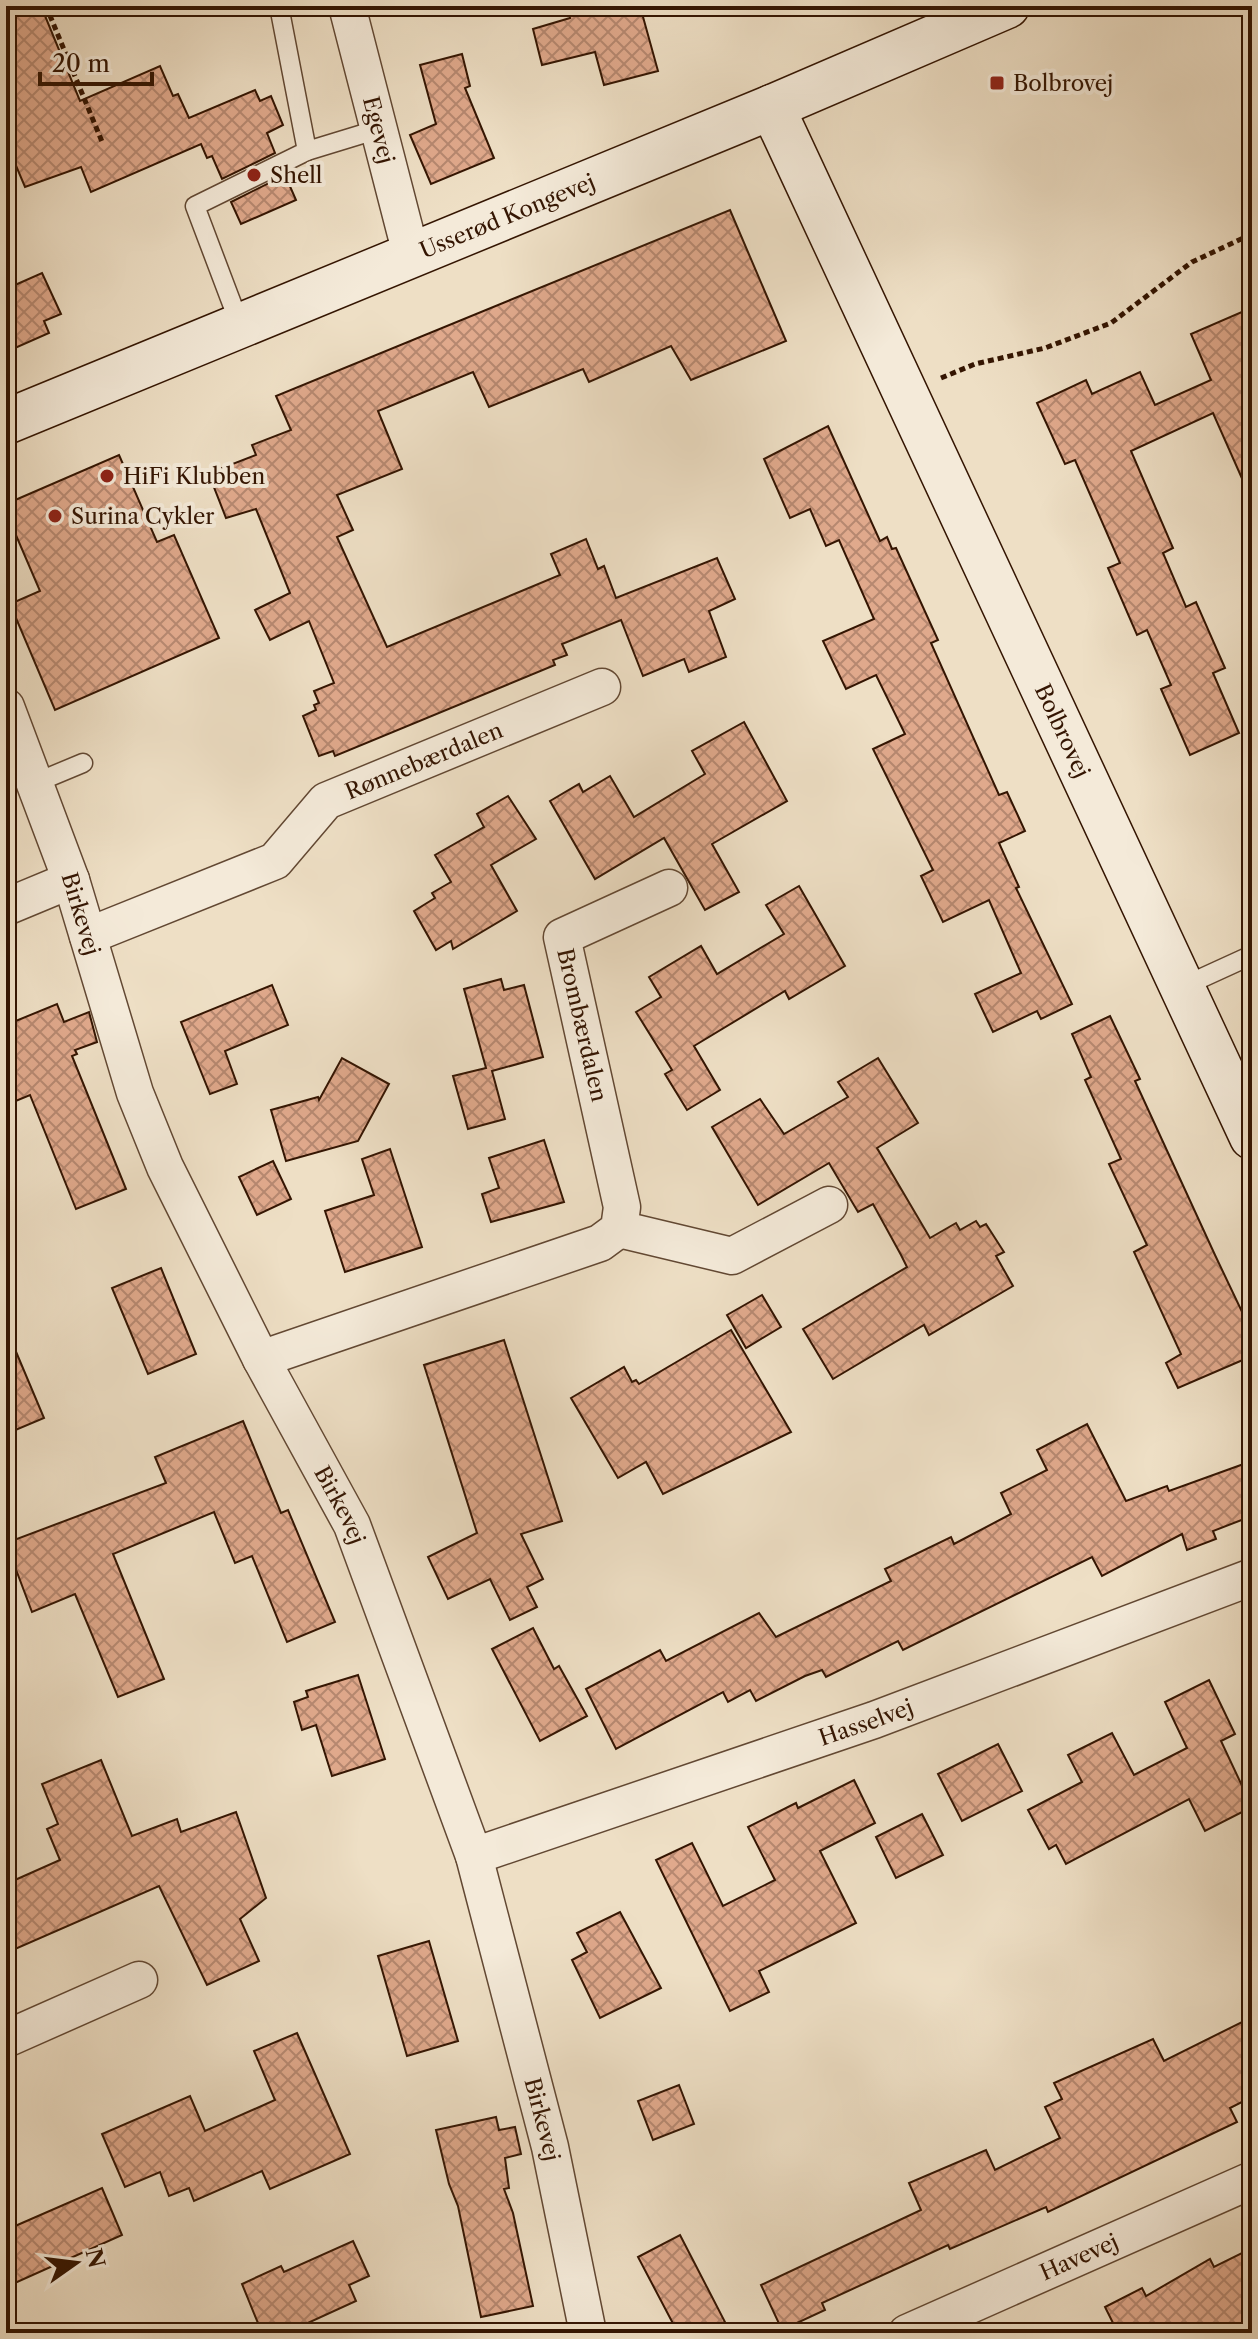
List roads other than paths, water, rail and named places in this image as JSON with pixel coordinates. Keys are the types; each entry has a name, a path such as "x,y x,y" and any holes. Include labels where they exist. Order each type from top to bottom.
{"street":[{"name":"Egevej","path":"347,6 411,254"},
{"name":"Usserød Kongevej","path":"6,422 772,107 1007,6"},
{"name":"Bolbrovej","path":"772,107 903,394 1252,1137"},
{"name":"Rønnebærdalen","path":"88,936 275,861 326,801 602,687"},
{"name":"Birkevej","path":"6,707 71,880 135,1093 165,1167 261,1359 352,1525 474,1856 550,2147 588,2333"},
{"path":"6,907 71,880"},
{"name":"Brombærdalen","path":"619,1229 622,1207 562,937 669,888"},
{"path":"261,1359 600,1243 619,1229 732,1256 829,1205"},
{"name":"Hasselvej","path":"474,1856 874,1720 1252,1577"},
{"path":"6,2039 139,1980"},
{"name":"Havevej","path":"907,2333 1252,2180"}],"lane":[{"path":"279,6 307,151"},
{"path":"241,326 195,206 307,151 379,129"},
{"path":"35,783 83,763"},
{"path":"1182,987 1252,955"}],"place":[{"name":"Bolbrovej","path":"997,83"},
{"name":"Shell","path":"254,175"},
{"name":"HiFi Klubben","path":"107,476"},
{"name":"Surina Cykler","path":"55,516"}]}
